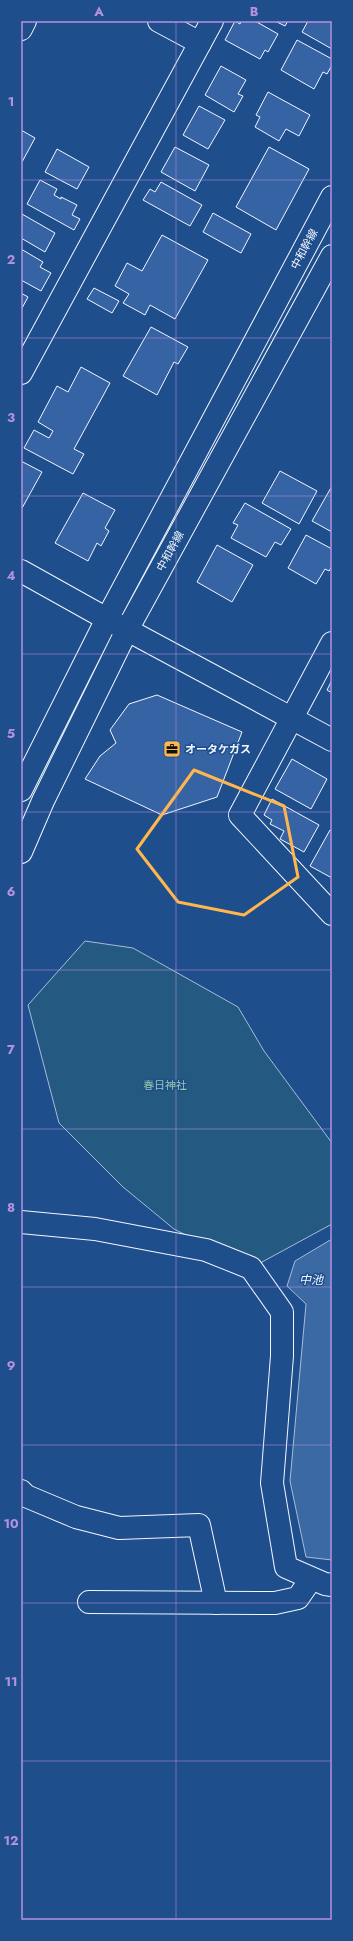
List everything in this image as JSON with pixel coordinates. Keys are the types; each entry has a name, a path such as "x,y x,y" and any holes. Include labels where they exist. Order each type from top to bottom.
{"street":[{"path":"21,30 25,21"},
{"path":"159,21 200,43"},
{"path":"21,373 212,21"},
{"name":"中和幹線","path":"21,790 106,619 332,198"},
{"name":"中和幹線","path":"21,852 43,801 127,630 332,256"},
{"path":"21,571 106,619 292,717 332,740"},
{"path":"332,644 240,815 332,914"},
{"path":"21,1222 95,1229 206,1250 251,1268 282,1312 282,1356 272,1483 286,1567 324,1584 332,1585"},
{"path":"21,1491 26,1496 76,1517 119,1528 199,1525 216,1603"},
{"path":"89,1602 275,1603 298,1598 311,1578"}],"highlighted area":[{"path":"194,770 284,806 298,877 244,915 178,902 137,849"}],"green space":[{"name":"春日神社","path":"85,941 133,948 238,1007 264,1051 332,1143 332,1224 251,1268 174,1229 123,1187 59,1123 28,1005"}],"water":[{"name":"中池","path":"332,1239 332,1560 306,1557 290,1481 306,1304 287,1286 295,1261"}],"building":[{"path":"235,21 240,24 241,21 255,21 278,34 268,52 265,50 260,59 225,40"},
{"path":"275,21 288,21 285,26"},
{"path":"308,21 332,21 332,49 302,32"},
{"path":"297,40 332,59 332,65 327,74 323,72 314,89 281,70"},
{"path":"221,66 246,80 238,94 243,96 234,112 205,95"},
{"path":"268,92 310,115 299,136 286,129 279,141 255,127 260,117 256,115"},
{"path":"199,106 225,120 208,149 183,135"},
{"path":"21,130 35,138 22,162 21,161"},
{"path":"175,147 209,165 195,191 161,172"},
{"path":"269,147 309,169 276,230 236,207"},
{"path":"57,149 89,167 77,189 45,172"},
{"path":"40,180 57,189 54,195 77,205 72,215 80,219 74,230 27,204"},
{"path":"161,182 202,205 190,226 143,200 150,189 155,192"},
{"path":"213,213 251,234 241,253 203,232"},
{"path":"22,214 55,233 45,252 21,238"},
{"path":"162,235 208,260 175,319 150,305 145,315 123,303 129,294 115,286 127,263 142,271"},
{"path":"21,249 43,262 40,267 51,273 41,291 21,280"},
{"path":"94,288 119,301 112,313 87,299"},
{"path":"21,293 28,297 21,310"},
{"path":"151,327 188,347 178,364 174,362 157,395 123,376"},
{"path":"81,367 110,383 74,449 84,454 73,474 24,448 34,430 49,438 53,431 38,422 57,386 68,392"},
{"path":"21,461 42,472 21,510"},
{"path":"280,471 317,491 299,524 262,503"},
{"path":"332,486 332,532 312,521"},
{"path":"83,493 115,510 105,528 109,531 101,546 97,543 88,561 55,543"},
{"path":"245,503 291,529 281,545 275,542 266,557 231,538 238,525 233,523"},
{"path":"306,535 332,549 332,566 329,571 325,569 316,584 288,568"},
{"path":"217,545 253,565 232,602 197,582"},
{"path":"332,680 332,693 327,690"},
{"name":"オータケガス","path":"157,695 242,732 217,797 162,815 85,779 100,756 116,743 110,730 129,704"},
{"path":"292,759 327,779 311,809 275,789"},
{"path":"272,799 319,825 304,852 280,839 284,831 270,824 272,820 264,815"},
{"path":"330,830 332,831 332,878 310,866"}],"place":[{"name":"オータケガス","path":"172,749"}]}
